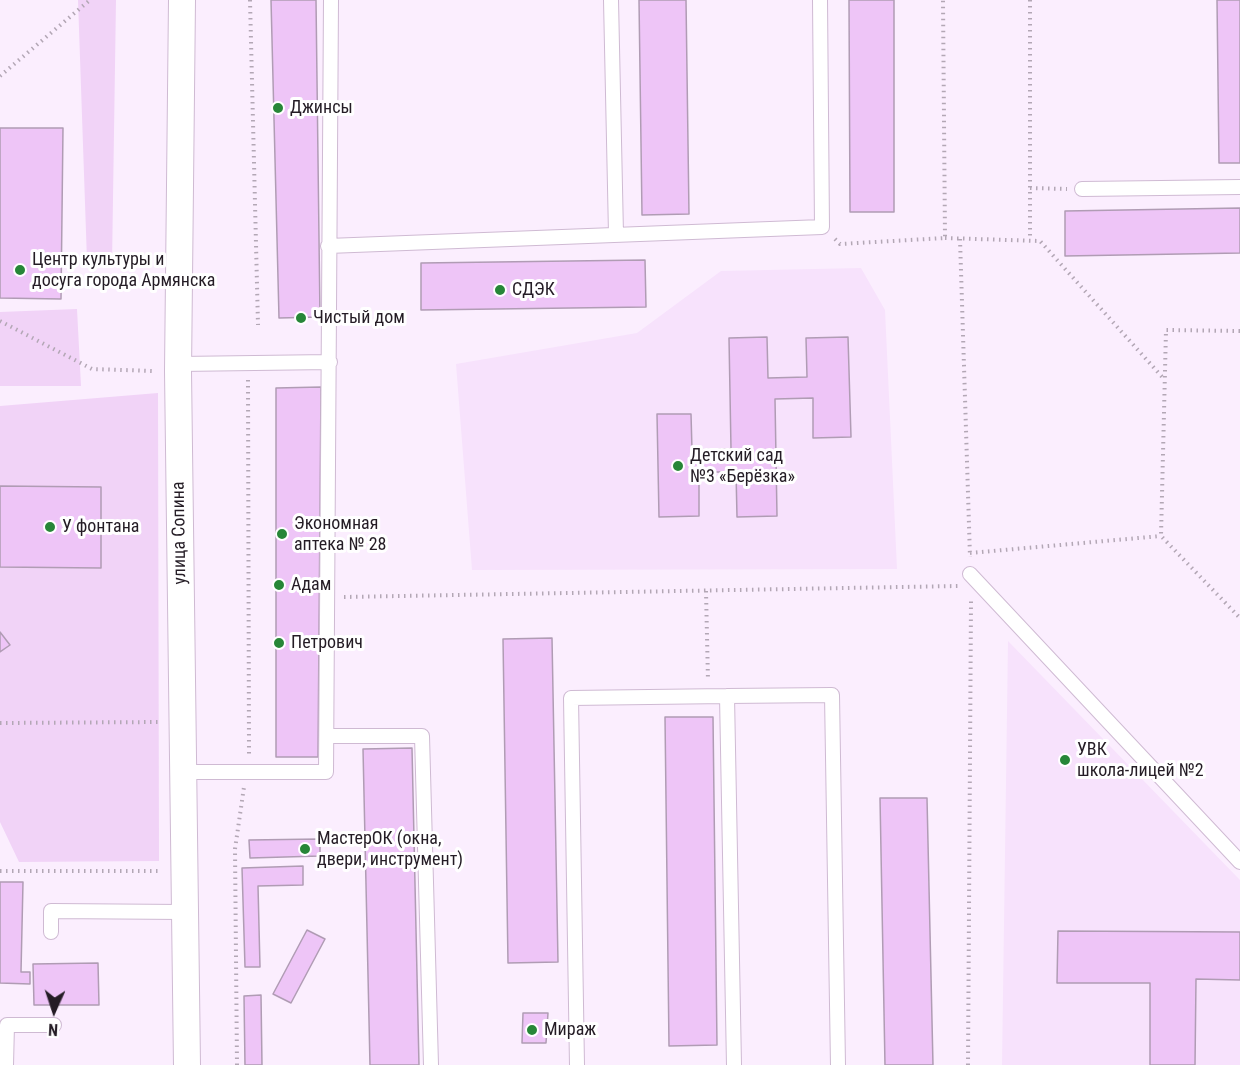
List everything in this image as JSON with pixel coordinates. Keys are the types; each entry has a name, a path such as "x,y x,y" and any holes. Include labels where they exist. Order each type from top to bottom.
{"street":[{"name":"улица Сопина","path":"182,0 179,368 183,912 187,1065"}],"lane":[{"path":"182,772 326,772 331,0"},
{"path":"611,0 616,234"},
{"path":"328,246 822,227 820,0"},
{"path":"1082,189 1240,188"},
{"path":"179,368 330,362"},
{"path":"971,580 1240,862"},
{"path":"577,1065 571,698 832,695 838,1065"},
{"path":"727,696 734,1065"},
{"path":"327,736 423,736 431,1065"},
{"path":"51,932 51,911 183,912"},
{"path":"9,1062 7,1025 54,1025"}],"path":[{"path":"0,76 90,0"},
{"path":"250,0 258,325"},
{"path":"943,0 945,238"},
{"path":"1030,0 1030,240"},
{"path":"1030,189 1082,189"},
{"path":"822,227 840,244 945,238 1040,241 1164,379"},
{"path":"960,239 971,580 968,1065"},
{"path":"0,321 92,369 179,368"},
{"path":"1240,331 1166,330 1161,536 1240,618"},
{"path":"237,1065 235,849 249,756 248,373"},
{"path":"970,553 1161,536"},
{"path":"328,598 706,591 971,580"},
{"path":"706,591 708,696"},
{"path":"0,723 182,721"},
{"path":"0,870 183,871"}],"shaded area":[{"path":"78,0 116,0 112,264 87,261"},
{"name":"Детский сад №3 «Берёзка»","path":"861,268 885,310 897,569 472,570 456,364 637,333 721,271"},
{"path":"77,309 81,386 0,386 0,312"},
{"path":"158,393 159,861 19,862 0,822 0,406"},
{"name":"УВК школа-лицей №2","path":"1008,641 1240,880 1240,1065 1002,1065"}],"building":[{"path":"271,0 316,0 320,317 279,318"},
{"path":"639,0 686,0 689,214 642,215"},
{"path":"849,0 894,0 894,212 850,212"},
{"path":"1217,0 1240,0 1240,163 1219,163"},
{"path":"0,128 63,128 61,299 0,298"},
{"path":"1240,208 1240,253 1065,256 1065,211"},
{"path":"645,260 646,307 421,310 421,263"},
{"path":"767,337 768,378 807,377 806,338 848,337 851,437 813,438 813,398 775,399 777,516 737,517 736,472 699,472 699,516 659,517 657,414 691,414 692,450 731,449 729,338"},
{"path":"321,387 318,757 276,757 276,388"},
{"name":"У фонтана","path":"0,486 101,487 101,568 0,567"},
{"path":"0,632 10,645 0,652"},
{"path":"552,638 558,962 508,963 503,639"},
{"path":"665,717 713,717 717,1045 669,1046"},
{"path":"412,748 419,1065 370,1065 363,749"},
{"path":"880,798 927,798 933,1065 885,1065"},
{"path":"320,839 320,856 250,858 249,840"},
{"path":"303,866 303,885 258,886 260,967 245,967 242,868"},
{"path":"0,882 23,882 21,972 30,972 30,984 0,983"},
{"path":"307,930 325,939 291,1003 273,994"},
{"path":"1058,931 1240,932 1240,980 1196,979 1195,1065 1150,1065 1150,983 1057,983"},
{"path":"98,963 99,1005 34,1005 33,964"},
{"path":"261,995 262,1065 245,1065 244,996"},
{"path":"523,1013 548,1013 546,1043 522,1043"}],"place":[{"name":"Джинсы","path":"278,108"},
{"name":"Центр культуры и досуга города Армянска","path":"20,270"},
{"name":"СДЭК","path":"500,290"},
{"name":"Чистый дом","path":"301,318"},
{"name":"Детский сад №3 «Берёзка»","path":"678,466"},
{"name":"У фонтана","path":"50,527"},
{"name":"Экономная аптека № 28","path":"282,534"},
{"name":"Адам","path":"279,585"},
{"name":"Петрович","path":"279,643"},
{"name":"УВК школа-лицей №2","path":"1065,760"},
{"name":"МастерОК (окна, двери, инструмент)","path":"305,849"},
{"name":"Мираж","path":"532,1030"}]}
